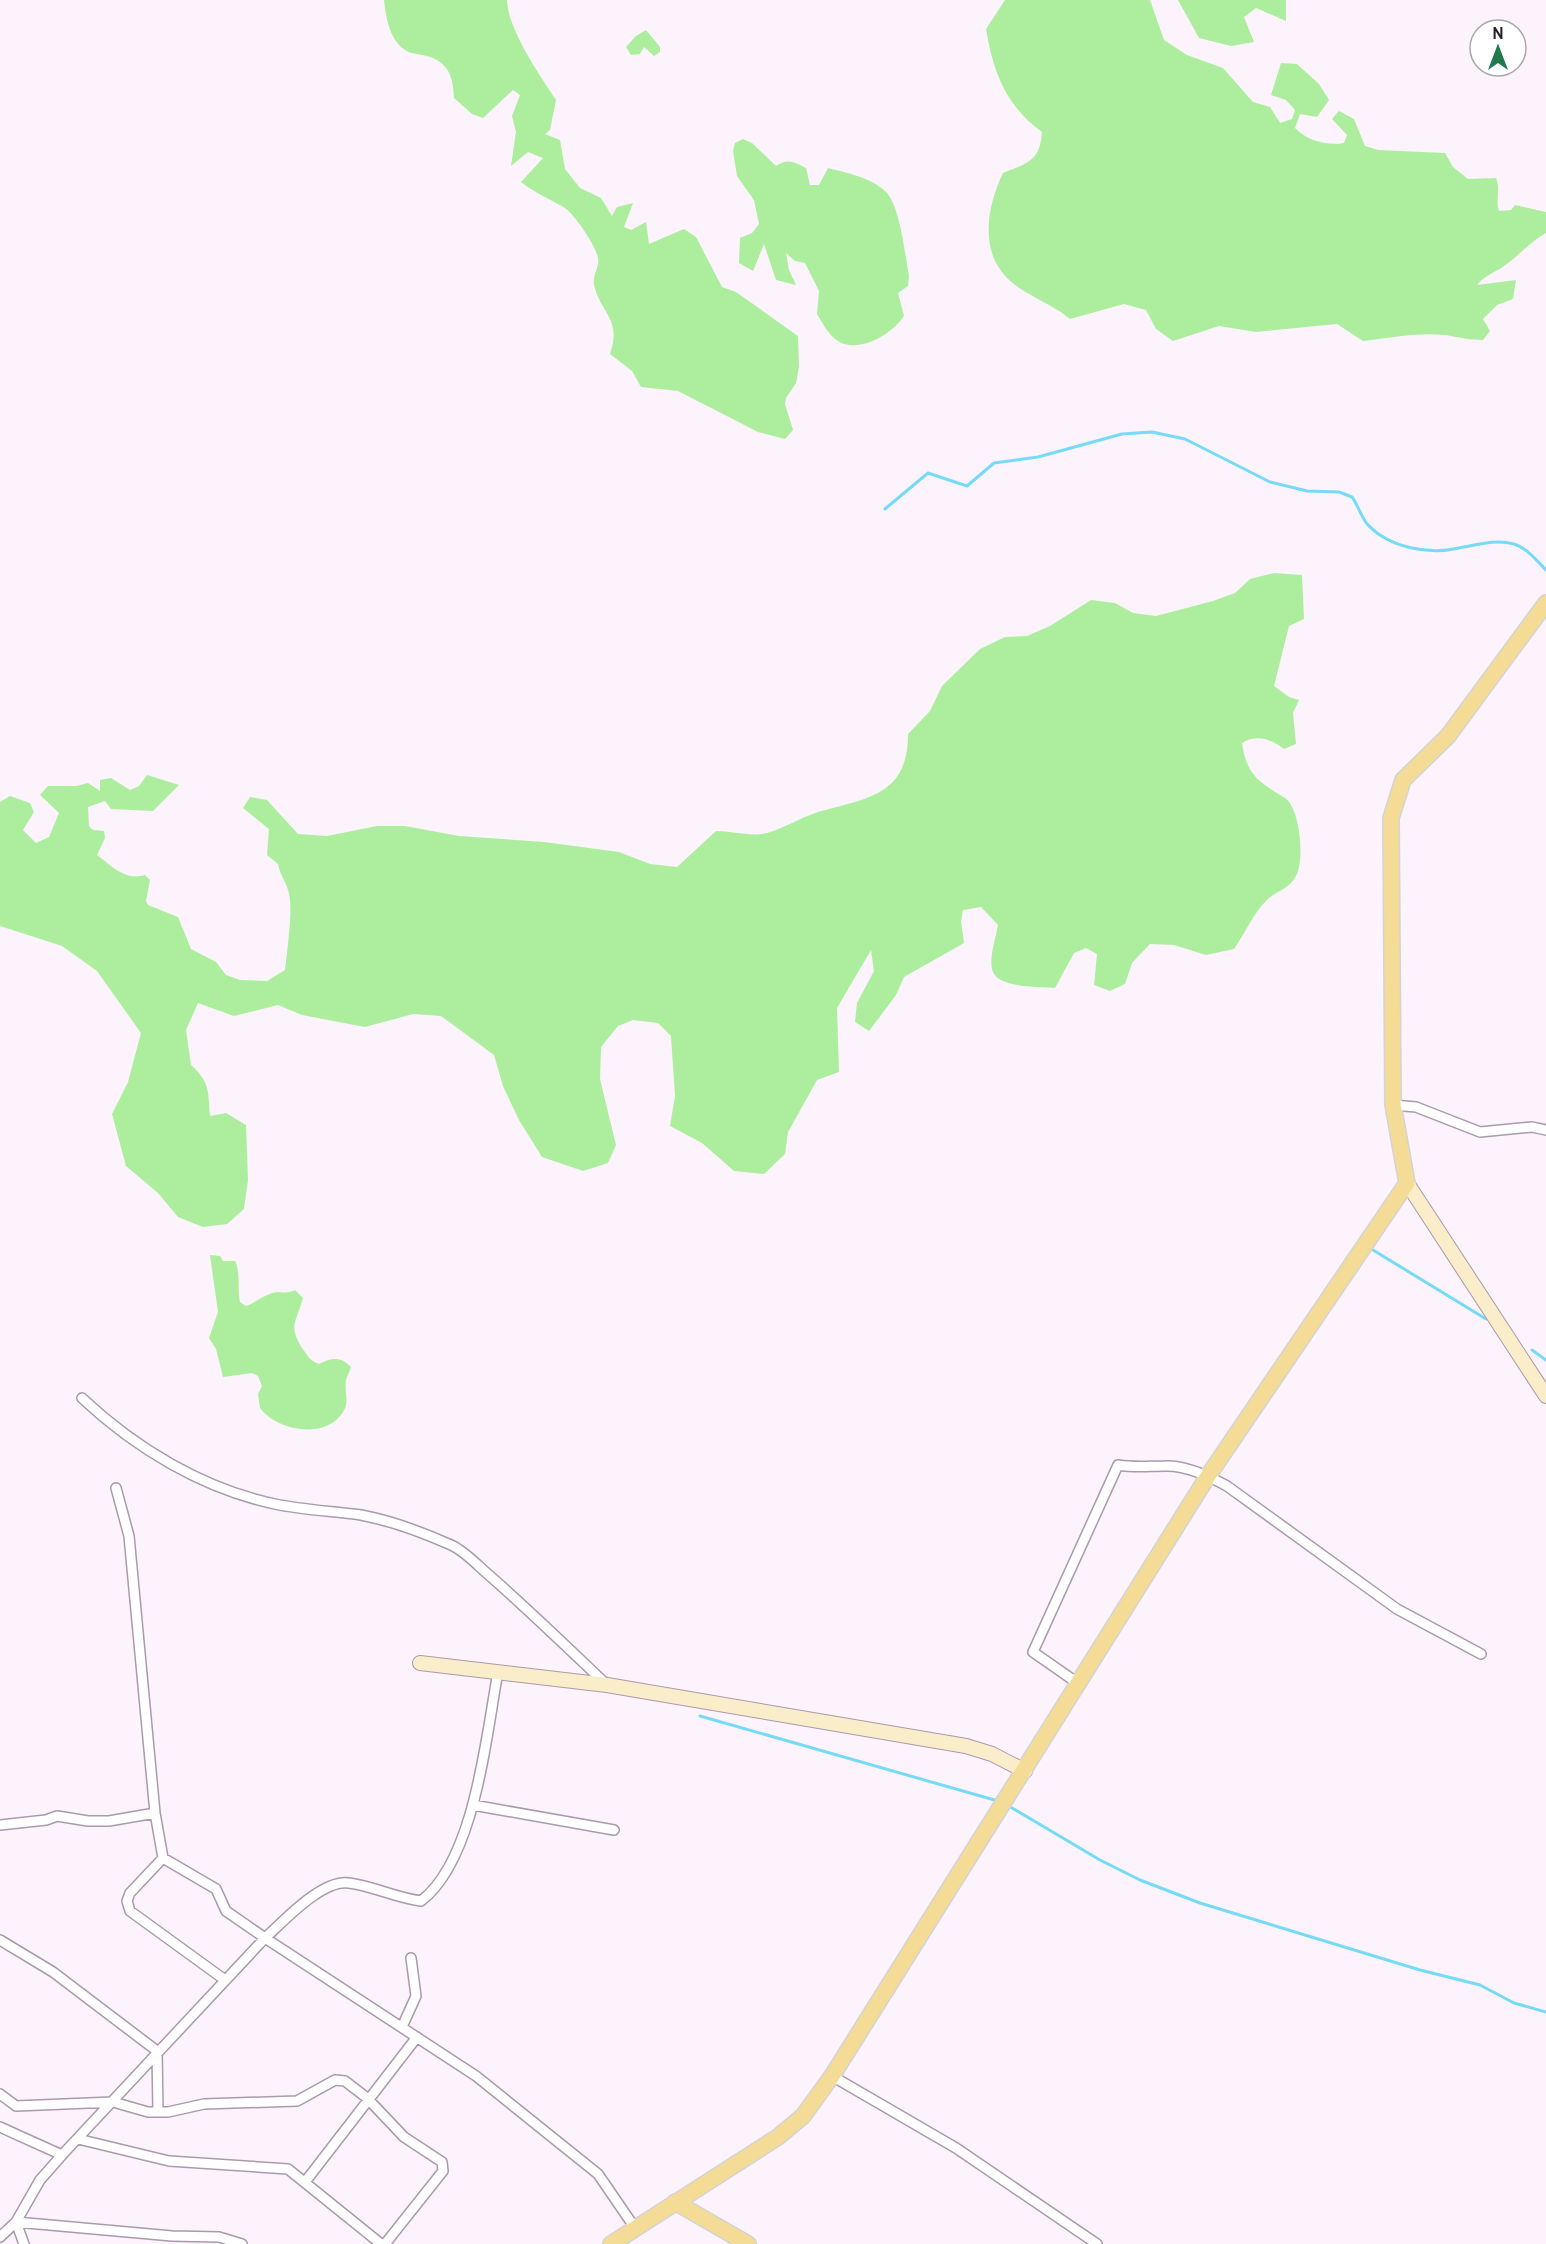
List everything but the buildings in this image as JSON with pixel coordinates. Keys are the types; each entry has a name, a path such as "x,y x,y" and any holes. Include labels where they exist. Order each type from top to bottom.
{"main road":[{"path":"611,2244 778,2137 803,2116 832,2076 1208,1476 1407,1183 1393,1105 1393,944 1390,846 1395,802 1403,780 1448,736 1546,603"},
{"path":"675,2202 748,2244"}],"street":[{"path":"1393,1105 1416,1107 1480,1132 1532,1127 1546,1130"},
{"path":"1407,1183 1546,1396"},
{"path":"82,1398 112,1427 196,1478 240,1496 276,1504 362,1516 409,1527 455,1546 530,1611 607,1685"},
{"path":"1079,1684 1033,1652 1118,1465 1150,1468 1167,1465 1208,1476 1227,1486 1397,1609 1481,1654"},
{"path":"116,1488 129,1536 156,1813 163,1858"},
{"path":"420,1663 607,1685 966,1746 992,1754 1025,1771"},
{"path":"0,2237 16,2222 40,2180 62,2155 113,2102 157,2051 265,1938 300,1905 336,1885 347,1882 404,1899 421,1901 430,1893 464,1839 498,1672"},
{"path":"472,1805 614,1830"},
{"path":"0,1825 46,1820 57,1816 88,1821 109,1821 156,1813"},
{"path":"163,1858 216,1889 226,1911 476,2076 598,2174 635,2228"},
{"path":"163,1858 130,1893 127,1901 130,1911 225,1980"},
{"path":"0,1940 53,1972 157,2051"},
{"path":"402,2027 416,1996 411,1958"},
{"path":"305,2182 367,2098 417,2037"},
{"path":"157,2051 158,2112"},
{"path":"832,2076 956,2148 1097,2244"},
{"path":"0,2094 16,2106 113,2102 158,2112 204,2104 297,2101 335,2080 345,2081 367,2098 404,2137 442,2162 442,2171 383,2244 288,2169 169,2161 78,2139"},
{"path":"0,2127 62,2155"},
{"path":"16,2222 24,2244"},
{"path":"16,2222 172,2236 219,2237 242,2244"}],"green space":[{"path":"384,0 507,0 518,38 556,100 550,130 545,134 560,140 565,169 580,188 601,198 612,216 617,207 633,203 624,227 631,230 646,222 649,244 684,229 696,237 722,287 736,292 798,336 799,367 796,383 786,398 785,404 793,430 785,439 758,432 678,391 641,387 632,371 610,354 614,333 594,285 598,261 593,246 565,208 521,182 543,158 528,152 511,166 516,132 512,116 520,95 513,90 483,118 472,114 454,98 450,76 443,65 431,57 407,51 395,40 387,20"},
{"path":"1005,0 1150,0 1164,40 1187,55 1223,68 1253,102 1270,107 1280,123 1292,119 1295,110 1286,100 1271,95 1281,63 1297,64 1319,84 1329,100 1317,117 1300,114 1295,128 1311,139 1331,144 1344,143 1347,135 1332,119 1339,111 1354,119 1365,146 1378,150 1445,153 1453,167 1468,179 1496,178 1499,211 1511,210 1515,205 1546,212 1546,233 1477,285 1516,280 1513,299 1497,305 1483,319 1490,331 1483,340 1424,334 1363,341 1337,324 1256,332 1219,326 1173,341 1156,329 1146,310 1124,304 1070,319 1018,287 1005,276 996,263 991,249 989,219 1003,173 1031,160 1039,149 1042,132 1019,111 1010,99 997,74 993,60 986,29"},
{"path":"1178,0 1286,0 1286,21 1256,8 1244,17 1254,42 1231,46 1199,38"},
{"path":"646,30 660,47 660,52 654,56 644,47 640,54 631,55 626,47 636,36"},
{"path":"743,139 752,143 776,166 784,162 791,162 806,168 810,185 819,185 828,168 858,176 885,191 895,207 909,276 908,286 898,293 904,316 891,330 862,344 842,343 829,333 817,314 819,291 805,263 795,261 786,253 789,270 796,285 776,280 764,244 753,271 739,263 740,238 752,233 759,224 754,200 737,176 733,151 735,143"},
{"path":"1274,573 1302,575 1304,619 1289,626 1274,686 1289,697 1299,700 1293,713 1296,744 1284,749 1258,738 1242,743 1247,763 1255,776 1285,798 1294,812 1300,835 1300,858 1299,868 1293,880 1263,904 1234,949 1206,955 1174,945 1150,944 1132,963 1125,984 1110,991 1094,985 1097,954 1086,948 1074,953 1055,988 1021,986 1003,981 993,972 992,967 998,925 981,907 963,910 961,921 964,943 904,977 896,995 869,1031 855,1022 857,1003 874,971 871,950 837,1008 839,1072 817,1080 788,1132 785,1154 764,1174 734,1171 702,1143 670,1126 675,1096 671,1036 658,1023 633,1020 618,1026 601,1047 600,1079 616,1145 608,1163 583,1171 542,1157 519,1120 503,1086 494,1055 441,1016 413,1014 365,1027 302,1015 278,1005 234,1016 198,1003 186,1030 191,1065 205,1082 210,1116 226,1113 246,1125 248,1180 244,1209 227,1224 203,1227 178,1217 158,1193 126,1166 112,1114 128,1082 141,1033 97,971 62,946 0,926 0,802 10,796 30,803 34,812 23,830 36,843 49,837 59,813 40,795 48,786 77,786 88,783 100,791 100,780 111,778 130,790 139,786 147,775 179,785 153,811 111,809 105,801 88,807 89,826 93,830 104,831 105,838 97,855 125,874 145,875 150,880 146,901 148,905 178,917 191,949 216,962 226,975 240,980 267,981 285,970 290,901 278,864 267,855 269,829 243,808 250,797 267,800 298,834 327,836 377,826 405,826 459,836 544,842 619,852 650,864 677,867 716,831 767,833 811,814 853,803 881,791 901,770 906,755 908,734 930,711 942,686 980,649 1005,637 1027,636 1050,626 1091,600 1115,603 1133,613 1156,616 1235,593 1250,579"},
{"path":"210,1255 220,1256 223,1261 235,1261 240,1302 246,1306 276,1292 295,1290 303,1298 294,1329 302,1348 311,1359 319,1364 336,1359 351,1367 346,1380 345,1408 335,1421 314,1429 289,1427 268,1416 260,1408 258,1394 262,1386 258,1376 252,1373 223,1377 216,1349 209,1338 218,1312"}],"waterway":[{"path":"885,509 928,473 967,486 994,463 1038,457 1122,434 1152,432 1185,439 1270,482 1307,491 1339,492 1352,497 1363,518 1377,533 1410,548 1435,551 1486,543 1514,544 1532,555 1546,570"},
{"path":"1373,1250 1486,1319"},
{"path":"1532,1350 1546,1360"},
{"path":"700,1716 998,1801"},
{"path":"1007,1805 1100,1860 1140,1880 1200,1903 1420,1970 1480,1985 1514,2003 1546,2012"}]}
